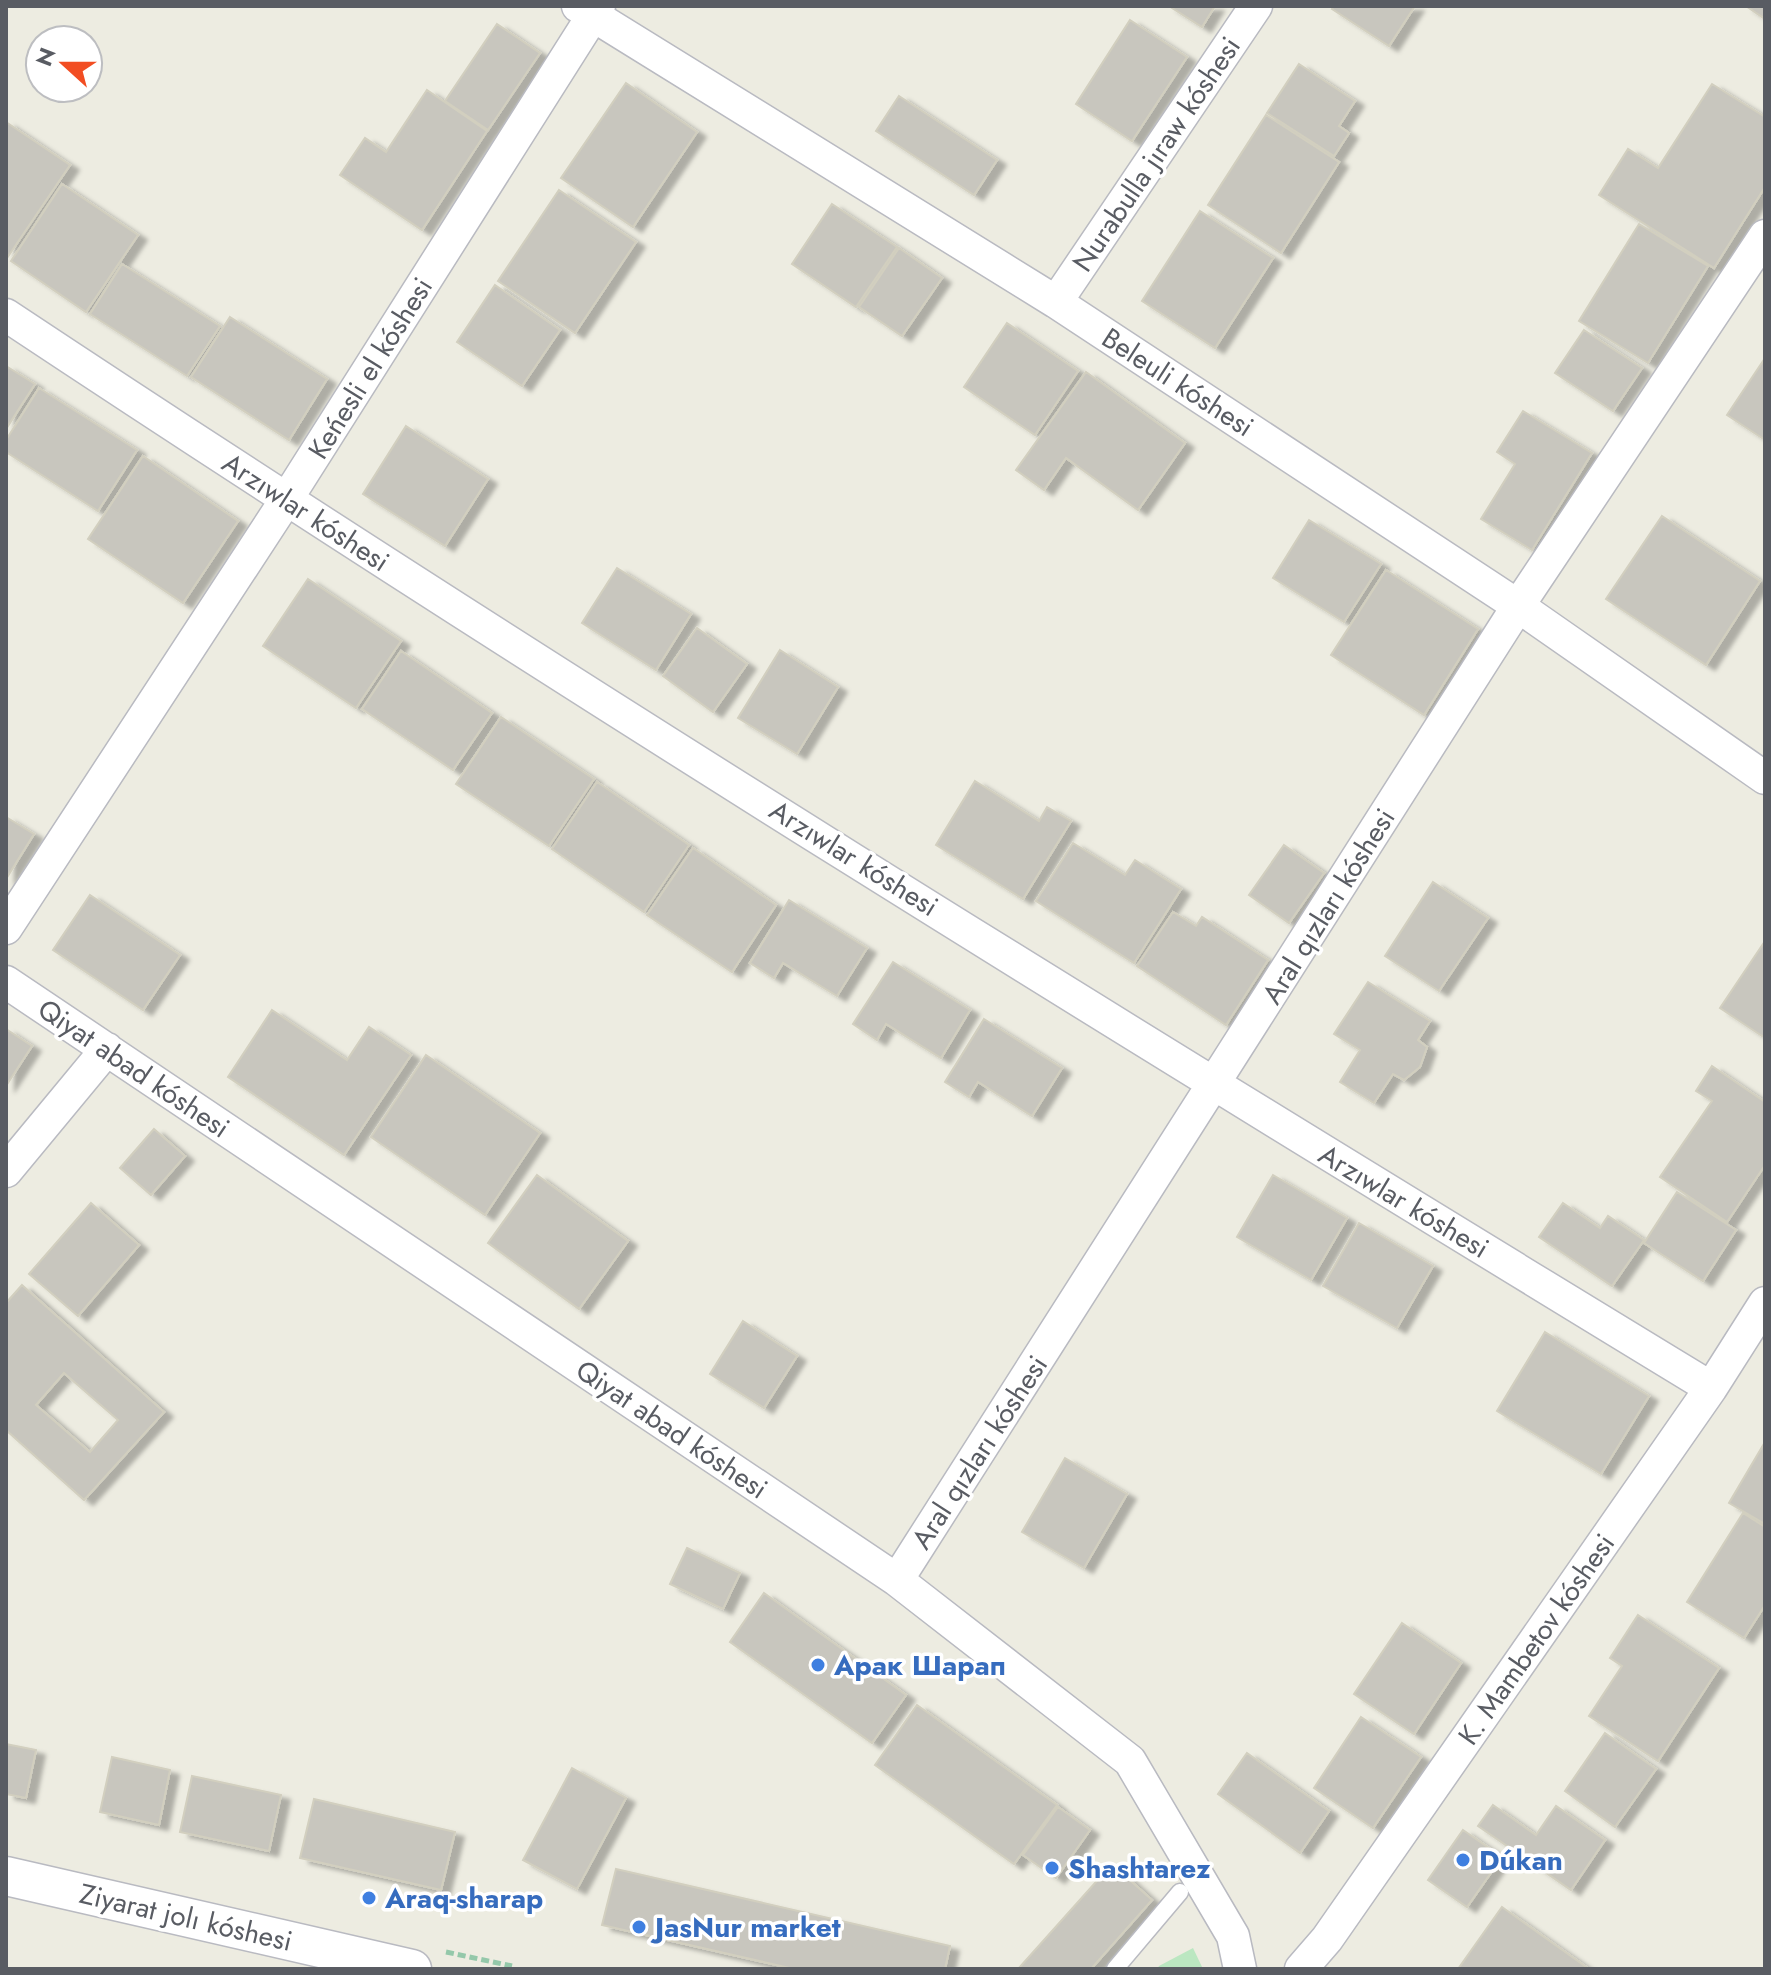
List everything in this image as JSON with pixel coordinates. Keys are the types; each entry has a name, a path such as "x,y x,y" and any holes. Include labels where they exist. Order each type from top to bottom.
{"street":[{"name":"Nurabulla jıraw kóshesi","path":"1056,302 1256,6"},
{"name":"Beleuli kóshesi","path":"590,9 1056,302 1518,606 1765,778"},
{"name":"Keńesli el kóshesi","path":"6,928 286,500 590,9"},
{"name":"Aral qızları kóshesi","path":"897,1580 1518,606 1765,236"},
{"name":"Arzıwlar kóshesi","path":"6,315 286,500 1215,1085 1711,1388"},
{"name":"Qiyat abad kóshesi","path":"6,982 897,1580 1130,1761 1233,1936 1240,1969"},
{"path":"6,1171 107,1049"},
{"name":"K. Mambetov kóshesi","path":"1301,1969 1327,1939 1711,1388 1765,1303"},
{"name":"Ziyarat jolı kóshesi","path":"6,1876 425,1960"}],"lane":[{"path":"1115,1969 1180,1892"}],"path":[{"path":"425,1960 512,1966"}],"green space":[{"path":"1193,1948 1203,1969 1157,1969 1159,1966"}],"building":[{"path":"1169,6 1215,6 1202,27"},
{"path":"1334,6 1415,6 1389,46 1332,9"},
{"path":"1746,6 1765,6 1765,19"},
{"path":"1130,20 1187,57 1132,141 1076,104"},
{"path":"497,24 540,53 488,130 445,101"},
{"path":"1299,64 1355,101 1339,126 1349,133 1334,156 1267,113"},
{"path":"626,83 697,132 633,227 561,178"},
{"path":"1712,84 1765,117 1765,187 1714,268 1599,195 1628,149 1658,168"},
{"path":"427,90 487,131 422,230 340,175 365,138 386,152"},
{"path":"899,96 997,160 974,195 876,131"},
{"path":"1266,115 1339,162 1281,253 1208,205"},
{"path":"6,122 70,165 7,258 6,258"},
{"path":"62,184 138,235 86,312 11,261"},
{"path":"559,190 636,242 575,333 498,281"},
{"path":"832,204 897,247 856,307 792,264"},
{"path":"1200,211 1273,258 1215,348 1142,301"},
{"path":"1639,224 1708,266 1648,363 1579,321"},
{"path":"899,248 942,278 902,336 859,307"},
{"path":"122,264 220,326 187,376 90,314"},
{"path":"495,285 560,330 522,386 457,342"},
{"path":"230,317 327,379 289,440 191,377"},
{"path":"1007,323 1078,371 1035,435 964,387"},
{"path":"1584,330 1642,368 1613,411 1555,373"},
{"path":"1765,358 1765,440 1727,415"},
{"path":"6,366 35,384 6,429"},
{"path":"1086,372 1185,443 1138,510 1066,458 1044,490 1016,470"},
{"path":"39,388 137,450 98,511 6,452 6,440"},
{"path":"1523,411 1592,453 1532,550 1481,519 1515,464 1497,452"},
{"path":"406,426 488,479 445,546 363,494"},
{"path":"143,456 238,521 183,603 88,539"},
{"path":"1662,516 1760,581 1706,665 1606,599"},
{"path":"1309,520 1381,564 1344,622 1273,578"},
{"path":"617,568 691,614 656,670 582,623"},
{"path":"1386,570 1478,629 1424,715 1331,655"},
{"path":"308,579 401,641 356,708 263,646"},
{"path":"697,628 747,664 713,712 663,676"},
{"path":"780,650 838,687 797,754 738,718"},
{"path":"401,651 492,713 453,770 362,709"},
{"path":"501,717 594,779 549,846 456,784"},
{"path":"975,781 1039,821 1047,807 1071,821 1023,899 936,845"},
{"path":"597,782 689,845 644,912 552,849"},
{"path":"6,817 34,834 6,879"},
{"path":"1073,843 1125,875 1135,860 1181,889 1134,963 1036,901"},
{"path":"1284,845 1324,873 1289,923 1249,895"},
{"path":"693,848 776,905 732,972 647,915"},
{"path":"1433,882 1488,918 1439,991 1385,956"},
{"path":"90,895 180,955 143,1010 53,950"},
{"path":"789,900 867,948 837,996 783,963 774,978 750,963"},
{"path":"1173,912 1196,926 1202,917 1268,960 1226,1025 1137,966"},
{"path":"1765,941 1765,1038 1720,1008"},
{"path":"893,962 970,1010 941,1058 886,1024 877,1040 853,1024"},
{"path":"1368,982 1430,1021 1418,1040 1427,1047 1420,1067 1404,1080 1393,1074 1374,1103 1340,1082 1360,1050 1334,1034"},
{"path":"272,1010 347,1060 369,1027 411,1055 344,1155 228,1077"},
{"path":"984,1019 1062,1068 1032,1116 978,1082 969,1097 945,1082"},
{"path":"6,1029 32,1046 6,1086"},
{"path":"426,1055 540,1133 485,1215 371,1137"},
{"path":"1712,1066 1765,1102 1765,1165 1727,1222 1660,1177 1712,1101 1696,1091"},
{"path":"154,1129 185,1156 151,1195 120,1168"},
{"path":"537,1175 628,1241 579,1309 488,1243"},
{"path":"1273,1175 1347,1218 1311,1280 1237,1237"},
{"path":"1677,1192 1736,1230 1703,1281 1644,1243"},
{"path":"91,1203 139,1245 78,1316 29,1274"},
{"path":"1563,1203 1600,1228 1608,1216 1644,1240 1612,1286 1539,1237"},
{"path":"1359,1223 1433,1266 1397,1328 1323,1286"},
{"path":"22,1285 164,1412 84,1500 6,1430 6,1303","holes":["64,1373 118,1420 90,1452 36,1405"]},
{"path":"743,1321 797,1356 764,1408 710,1374"},
{"path":"1545,1332 1649,1396 1601,1474 1497,1411"},
{"path":"1765,1442 1765,1524 1729,1503"},
{"path":"1065,1458 1127,1494 1084,1568 1022,1532"},
{"path":"1743,1513 1765,1527 1765,1605 1744,1638 1687,1602"},
{"path":"687,1548 740,1573 723,1609 670,1584"},
{"path":"764,1593 906,1695 872,1743 730,1642"},
{"path":"1638,1615 1719,1668 1658,1761 1589,1716 1622,1666 1610,1658"},
{"path":"1402,1623 1461,1663 1414,1734 1354,1694"},
{"path":"917,1705 1057,1805 1014,1864 875,1765"},
{"path":"1361,1717 1421,1757 1373,1828 1314,1788"},
{"path":"1605,1733 1656,1769 1615,1827 1565,1791"},
{"path":"6,1744 36,1750 26,1798 6,1794"},
{"path":"1247,1753 1329,1811 1300,1853 1218,1794"},
{"path":"112,1757 170,1770 159,1825 100,1812"},
{"path":"572,1768 626,1798 577,1889 523,1860"},
{"path":"192,1776 281,1795 269,1851 180,1832"},
{"path":"314,1799 455,1832 441,1890 300,1858"},
{"path":"1493,1805 1536,1835 1556,1806 1605,1840 1571,1890 1478,1826"},
{"path":"1058,1807 1090,1830 1056,1878 1023,1855"},
{"path":"1463,1830 1502,1857 1467,1907 1428,1880"},
{"path":"1112,1864 1152,1900 1091,1969 1018,1969"},
{"path":"616,1869 950,1946 945,1969 794,1969 602,1925"},
{"path":"1502,1907 1589,1969 1458,1969"}],"place":[{"name":"Арак Шарап","path":"818,1665"},
{"name":"Dúkan","path":"1463,1860"},
{"name":"Shashtarez","path":"1052,1868"},
{"name":"Araq-sharap","path":"369,1898"},
{"name":"JasNur market","path":"639,1927"}]}
